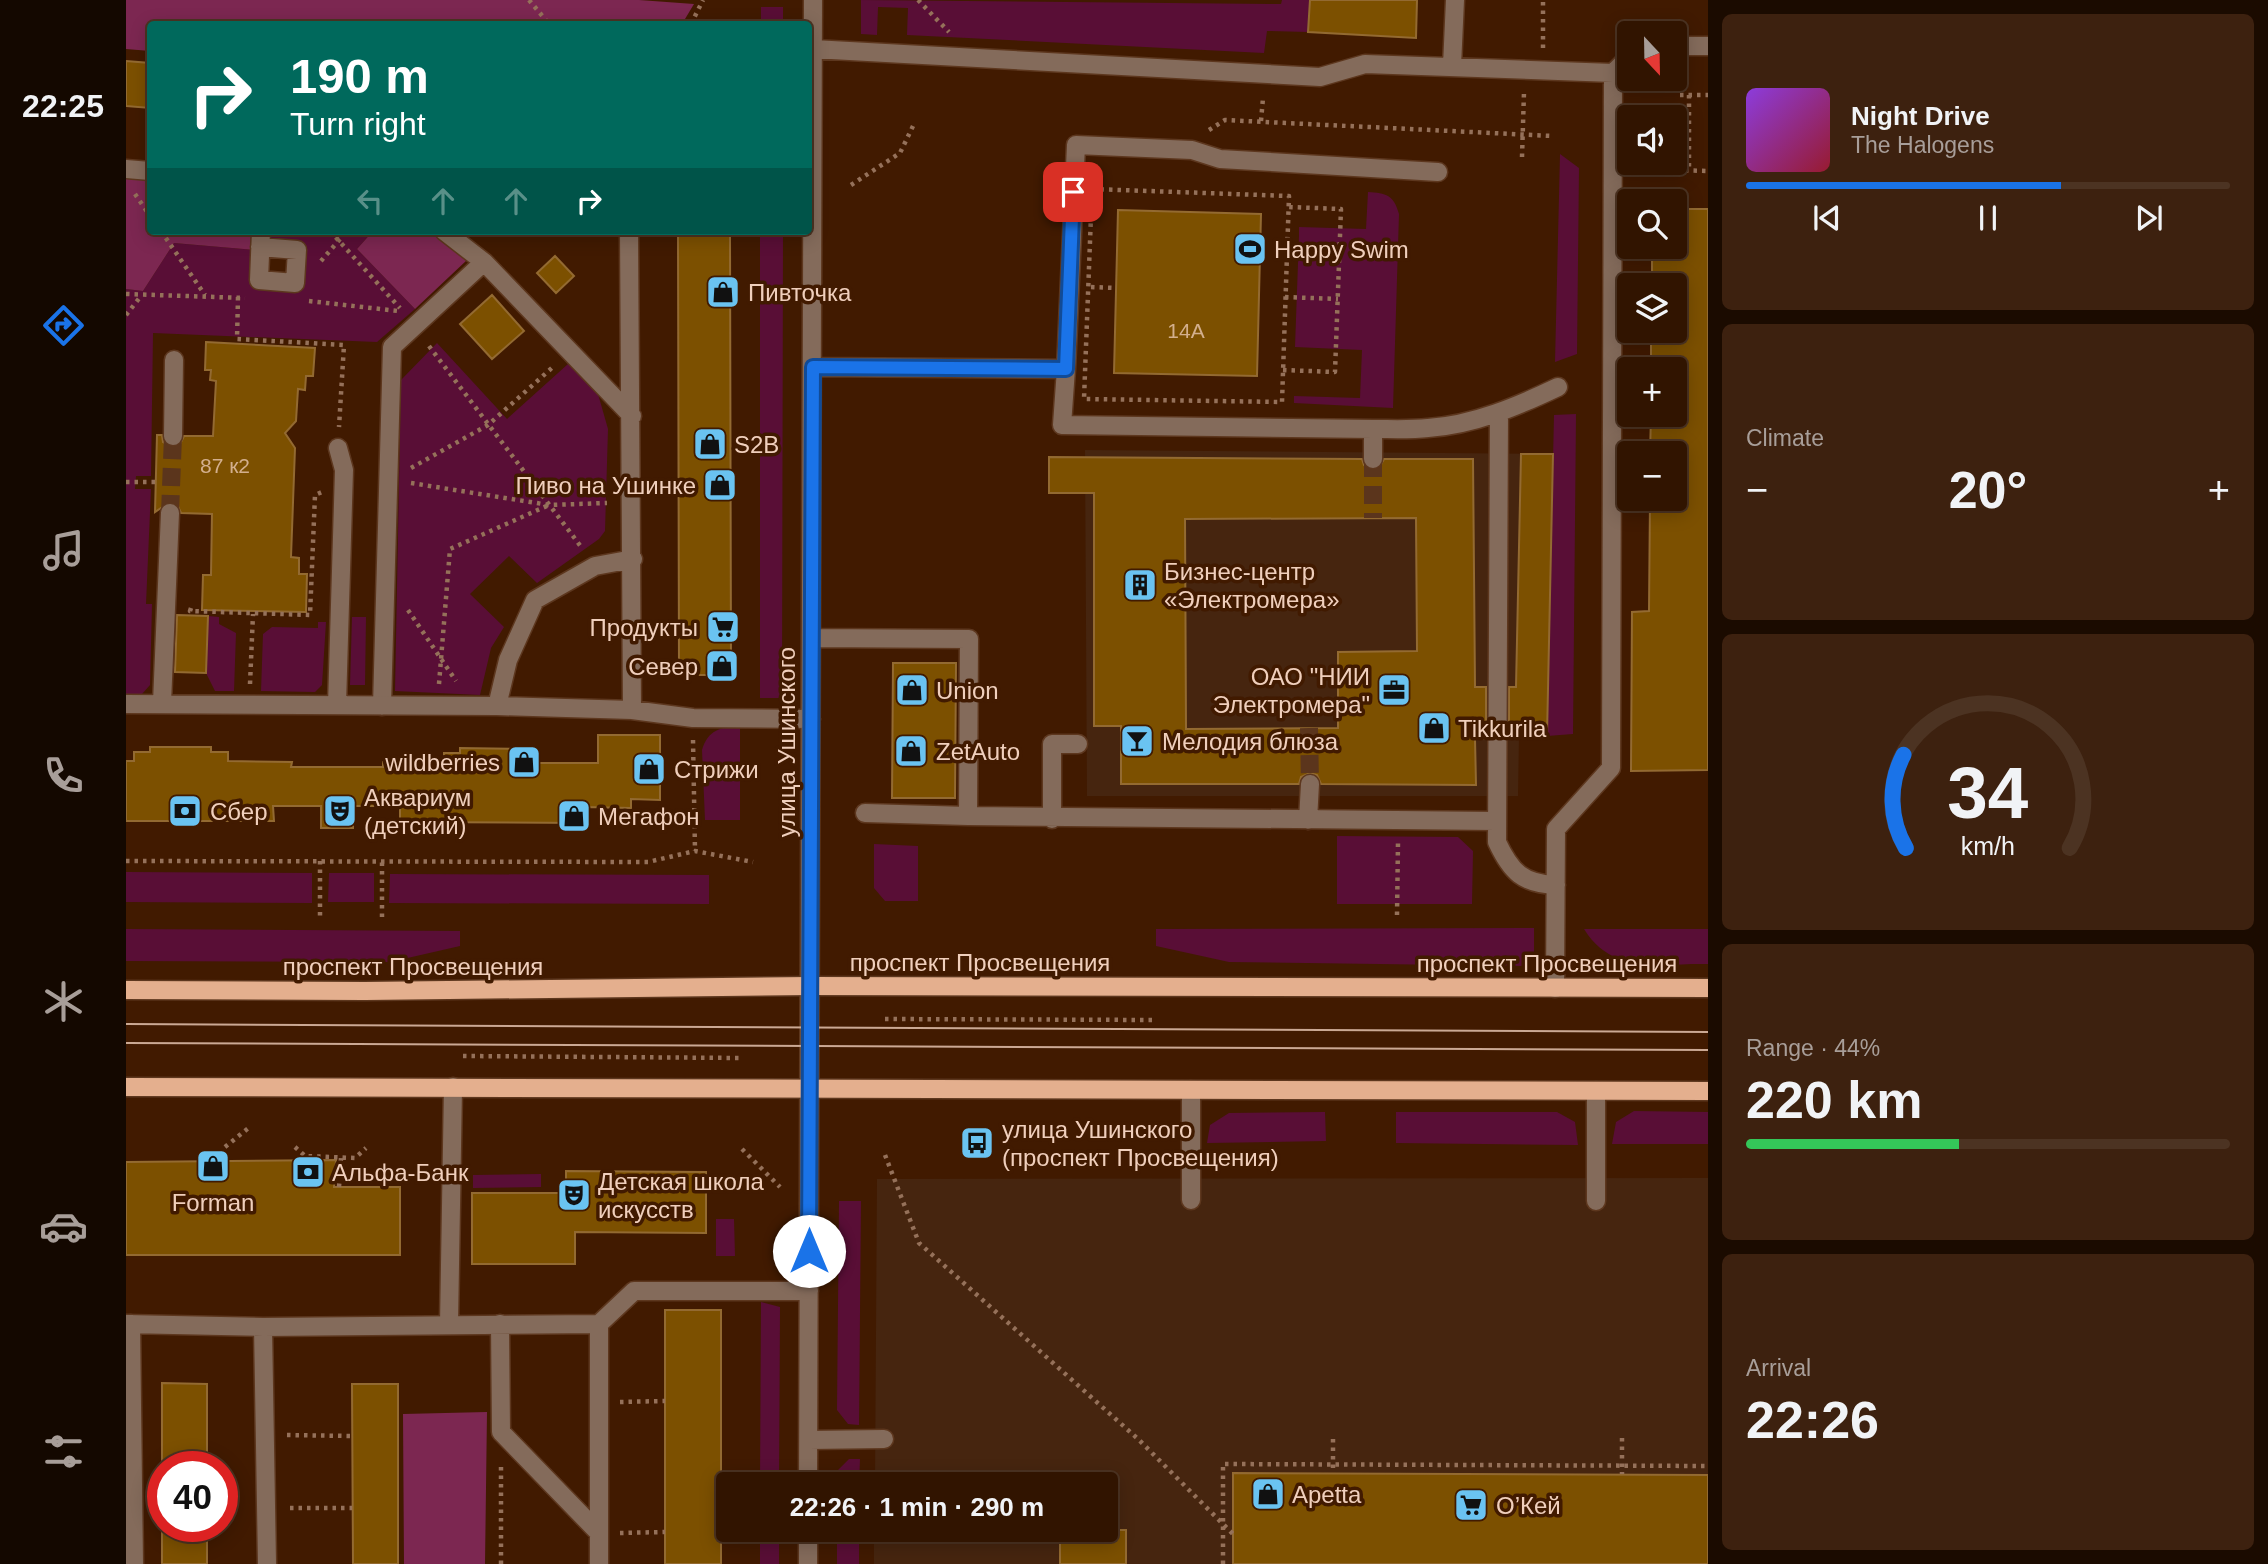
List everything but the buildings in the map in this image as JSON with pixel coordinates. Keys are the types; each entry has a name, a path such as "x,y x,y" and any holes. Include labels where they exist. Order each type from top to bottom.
{"main road":[{"name":"проспект Просвещения","path":"126,990 365,991 810,986 1708,988"},
{"path":"126,1087 1708,1091"}],"street":[{"name":"улица Ушинского","path":"808,1472 813,0"},
{"path":"1452,66 1455,0"},
{"path":"1687,46 1708,46"},
{"path":"813,49 1306,77 1320,77 1365,64 1613,73"},
{"path":"1555,988 1556,829 1611,768 1613,73 1617,69"},
{"path":"1438,172 1220,159 1192,150 1076,145 1062,425 1429,428 1499,412 1558,387"},
{"path":"126,169 147,171"},
{"path":"449,235 484,262 632,416"},
{"path":"629,235 633,503 632,710"},
{"path":"382,706 392,347 484,262"},
{"path":"173,436 174,360"},
{"path":"813,367 1066,369"},
{"path":"1499,412 1497,842 1506,862 1519,878 1536,885 1556,885"},
{"path":"1373,429 1373,459"},
{"path":"337,705 344,470 338,449"},
{"path":"162,704 170,513"},
{"path":"497,706 508,660 535,600 595,566 633,559"},
{"path":"811,638 969,639 968,816"},
{"path":"126,704 497,706 632,710 692,718 811,719"},
{"path":"1052,819 1052,744 1078,744"},
{"path":"1308,820 1310,784"},
{"path":"864,813 1052,819 1496,821"},
{"path":"449,1324 453,1087"},
{"path":"1191,1090 1191,1200"},
{"path":"1596,1091 1596,1201"},
{"path":"134,1564 128,1324 263,1327 598,1324 634,1291 809,1291"},
{"path":"500,1324 501,1432 599,1533"},
{"path":"598,1324 599,1564"},
{"path":"263,1327 267,1564"},
{"path":"809,1440 884,1439"},
{"path":"808,1542 808,1564"}],"path":[{"path":"529,0 547,21"},
{"path":"692,21 703,0"},
{"path":"1543,0 1543,71"},
{"path":"1522,157 1524,69"},
{"path":"1680,94 1708,94"},
{"path":"1689,95 1689,171 1708,170"},
{"path":"1192,150 1206,132 1225,120 1553,136"},
{"path":"850,185 900,153 913,126"},
{"path":"1092,189 1289,196 1289,207 1282,402 1084,399 1092,189"},
{"path":"132,190 147,212"},
{"path":"1283,370 1335,372 1342,209 1289,207"},
{"path":"164,235 206,296"},
{"path":"334,235 415,327 595,566"},
{"path":"126,315 141,295"},
{"path":"1285,297 1338,299"},
{"path":"239,298 237,339 344,345 338,449"},
{"path":"389,480 488,425 570,352"},
{"path":"389,480 549,505 633,503"},
{"path":"126,482 156,482"},
{"path":"437,706 450,548 549,505"},
{"path":"384,576 441,657 471,706"},
{"path":"203,611 305,615"},
{"path":"249,706 253,614"},
{"path":"692,718 695,851"},
{"path":"1397,915 1398,820"},
{"path":"126,861 649,862 695,851 753,862"},
{"path":"320,861 320,917"},
{"path":"382,861 382,917"},
{"path":"884,1018 1154,1020"},
{"path":"463,1056 743,1058"},
{"path":"225,1147 251,1126"},
{"path":"295,1147 305,1156 355,1158 366,1148"},
{"path":"742,1149 780,1187"},
{"path":"886,1155 919,1243 1128,1429 1233,1534"},
{"path":"340,1187 341,1157"},
{"path":"599,1402 665,1401"},
{"path":"501,1432 501,1564"},
{"path":"265,1435 352,1436"},
{"path":"1333,1438 1333,1473"},
{"path":"1622,1438 1622,1475"},
{"path":"1223,1564 1223,1464 1708,1466"},
{"path":"266,1508 352,1508"},
{"path":"599,1533 665,1532"}],"shaded area":[{"path":"126,0 639,0 694,4 684,21 147,21 147,51 126,49"},
{"path":"861,0 1281,4 1282,0 1310,0 1308,32 1267,31 1264,53 907,35 908,8 878,7 877,35 861,34"},
{"path":"761,7 783,7 783,21 761,21"},
{"path":"1560,154 1579,168 1577,354 1555,362"},
{"path":"126,177 147,179 147,235 255,235 255,250 174,243 143,291 126,289"},
{"path":"1368,192 1388,196 1395,203 1399,214 1393,408 1294,403 1294,396 1360,398 1362,350 1295,347 1299,227 1366,229"},
{"path":"268,235 369,235 357,249 415,309 377,342 153,333 151,476 136,476 135,489 151,489 146,604 152,604 150,685 142,694 126,694 126,289 143,291 174,243 255,250 254,283 297,285 301,247 267,245"},
{"path":"369,235 437,235 467,260 415,309 357,249"},
{"path":"760,235 783,235 782,698 760,698"},
{"path":"437,343 507,419 568,364 598,394 608,429 605,531 599,539 537,583 509,556 470,594 504,627 491,648 480,695 395,691 401,380"},
{"path":"1576,414 1573,734 1547,736 1554,415"},
{"path":"1085,450 1553,454 1547,736 1519,736 1518,796 1087,796"},
{"path":"208,616 219,617 219,624 236,633 234,691 215,691 206,673"},
{"path":"352,617 366,617 365,685 350,685"},
{"path":"318,622 326,622 322,685 315,692 261,691 263,634 272,627 318,628"},
{"path":"740,726 740,820 705,820 702,750 711,734 726,727"},
{"path":"1337,836 1458,837 1473,851 1472,904 1337,904"},
{"path":"874,844 918,846 918,901 885,901 874,888"},
{"path":"126,872 312,873 312,903 126,902"},
{"path":"329,873 374,873 374,902 328,902"},
{"path":"390,874 709,875 709,904 389,903"},
{"path":"1534,928 1534,955 1523,966 1229,962 1156,946 1156,929"},
{"path":"126,929 460,931 460,946 390,962 126,961"},
{"path":"1584,929 1708,929 1708,964 1655,965 1623,960 1608,954 1595,944"},
{"path":"1634,1111 1708,1112 1708,1144 1612,1144 1616,1122"},
{"path":"1325,1112 1326,1141 1207,1143 1210,1125 1229,1113"},
{"path":"1396,1112 1557,1112 1575,1122 1578,1145 1396,1143"},
{"path":"541,1174 541,1187 473,1188 473,1175"},
{"path":"1708,1178 1708,1564 874,1564 874,1542 1118,1542 1118,1472 875,1472 877,1179"},
{"path":"839,1201 861,1201 859,1425 848,1424 837,1410"},
{"path":"716,1219 734,1219 735,1256 716,1256"},
{"path":"761,1302 780,1307 779,1472 760,1472"},
{"path":"487,1412 485,1564 404,1564 403,1414"},
{"path":"849,1459 860,1459 859,1472 837,1471"},
{"path":"760,1542 779,1542 779,1564 760,1564"},
{"path":"837,1542 859,1542 859,1564 837,1564"}],"tunnel":[{"path":"170,513 173,436"},
{"path":"1373,459 1373,518"},
{"path":"1309,728 1310,784"}],"tram line":[{"path":"126,1024 1708,1032"},
{"path":"126,1043 1708,1050"}],"place":[{"name":"Happy Swim","path":"1250,249"},
{"name":"Пивточка","path":"723,292"},
{"name":"S2B","path":"710,444"},
{"name":"Пиво на Ушинке","path":"720,485"},
{"name":"Бизнес-центр «Электромера»","path":"1140,585"},
{"name":"Продукты","path":"723,627"},
{"name":"Север","path":"722,666"},
{"name":"Union","path":"912,690"},
{"name":"ОАО \"НИИ Электромера\"","path":"1394,690"},
{"name":"Tikkurila","path":"1434,728"},
{"name":"Мелодия блюза","path":"1137,741"},
{"name":"ZetAuto","path":"911,751"},
{"name":"wildberries","path":"524,762"},
{"name":"Стрижи","path":"649,769"},
{"name":"Сбер","path":"185,811"},
{"name":"Аквариум (детский)","path":"340,811"},
{"name":"Мегафон","path":"574,816"},
{"name":"улица Ушинского (проспект Просвещения)","path":"977,1143"},
{"name":"Forman","path":"213,1166"},
{"name":"Альфа-Банк","path":"308,1172"},
{"name":"Детская школа искусств","path":"574,1195"},
{"name":"Apetta","path":"1268,1494"},
{"name":"О’Кей","path":"1471,1505"}],"route":[{"path":"809,1251 813,367 1066,369 1073,192"}]}
